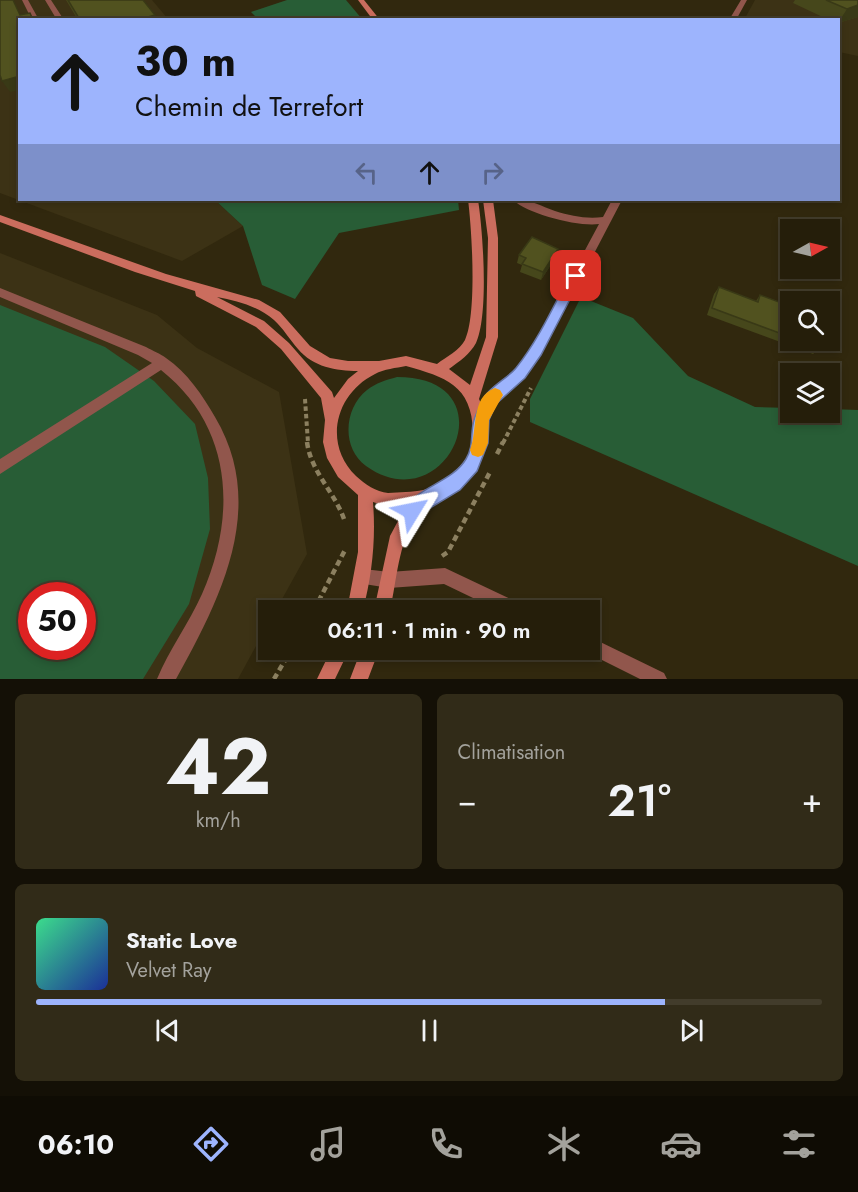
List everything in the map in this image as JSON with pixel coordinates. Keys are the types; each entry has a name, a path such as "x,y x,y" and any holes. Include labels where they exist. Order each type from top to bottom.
{"main road":[{"path":"361,0 375,18"},
{"path":"440,369 463,351 472,339 475,323 477,248 473,201"},
{"path":"473,397 492,337 492,238 488,201"},
{"path":"0,218 186,285 261,307 276,315 306,350 319,359 356,367 406,361 423,363 440,369 459,380 473,397 481,420 480,443 471,465 454,484 430,497 412,511 398,536 384,600"},
{"path":"186,285 260,324 285,346 315,381 327,396 330,418 328,439 334,459 347,478 366,492 386,500 408,501 430,497"},
{"path":"330,418 338,399 351,383 369,371 388,364"},
{"path":"358,600 368,548 366,492"},
{"path":"326,679 335,660"},
{"path":"359,679 366,660"}],"street":[{"path":"25,0 35,18"},
{"path":"48,0 60,18"},
{"path":"733,18 744,0"},
{"path":"521,201 576,220 595,222 605,220"},
{"path":"481,420 490,400 520,374 537,351 616,201"},
{"path":"0,292 142,351 163,362 194,391 224,446 231,484 230,529 213,589 166,679"},
{"path":"0,467 163,362"},
{"path":"364,577 389,579 445,576 494,600"},
{"path":"600,650 658,679"}],"path":[{"path":"315,381 304,394 308,412 310,457 316,472 340,506 346,530"},
{"path":"319,600 345,550 345,540"},
{"path":"274,679 285,660"}],"shaded area":[{"path":"0,0 152,0 167,18 18,18 18,200 0,193"},
{"path":"755,0 858,0 858,56 840,52 840,18 745,18"},
{"path":"21,201 216,201 243,226 182,261"},
{"path":"0,253 157,315 197,348 279,392 307,554 282,600 258,600 258,642 238,679 0,679"}],"green space":[{"path":"287,0 346,0 361,18 257,18 251,12"},
{"path":"216,201 458,201 459,210 339,233 295,299 262,285 243,226"},
{"path":"581,297 633,318 688,376 755,407 780,408 780,423 840,423 840,409 858,410 858,566 530,422 530,399"},
{"path":"0,305 105,347 154,381 195,424 208,478 210,529 189,604 143,679 0,679"},
{"path":"397,377 432,383 452,399 459,420 455,443 442,463 421,477 395,479 366,466 352,449 349,439 350,417 359,398 374,385"}],"building":[{"path":"0,0 13,0 20,15 30,13 32,18 18,18 18,77 2,81 0,75"},
{"path":"68,0 143,0 155,15 145,18 79,18"},
{"path":"826,0 858,0 858,5 847,9"},
{"path":"532,237 558,249 543,272 522,264 526,258 519,255"},
{"path":"719,287 758,302 760,295 780,302 780,333 712,308"}],"slow traffic":[{"path":"478,450 481,420 490,400 495,395"}],"route":[{"path":"412,511 430,497 454,484 471,465 480,443 481,420 490,400 520,374 537,351 576,276"}]}
